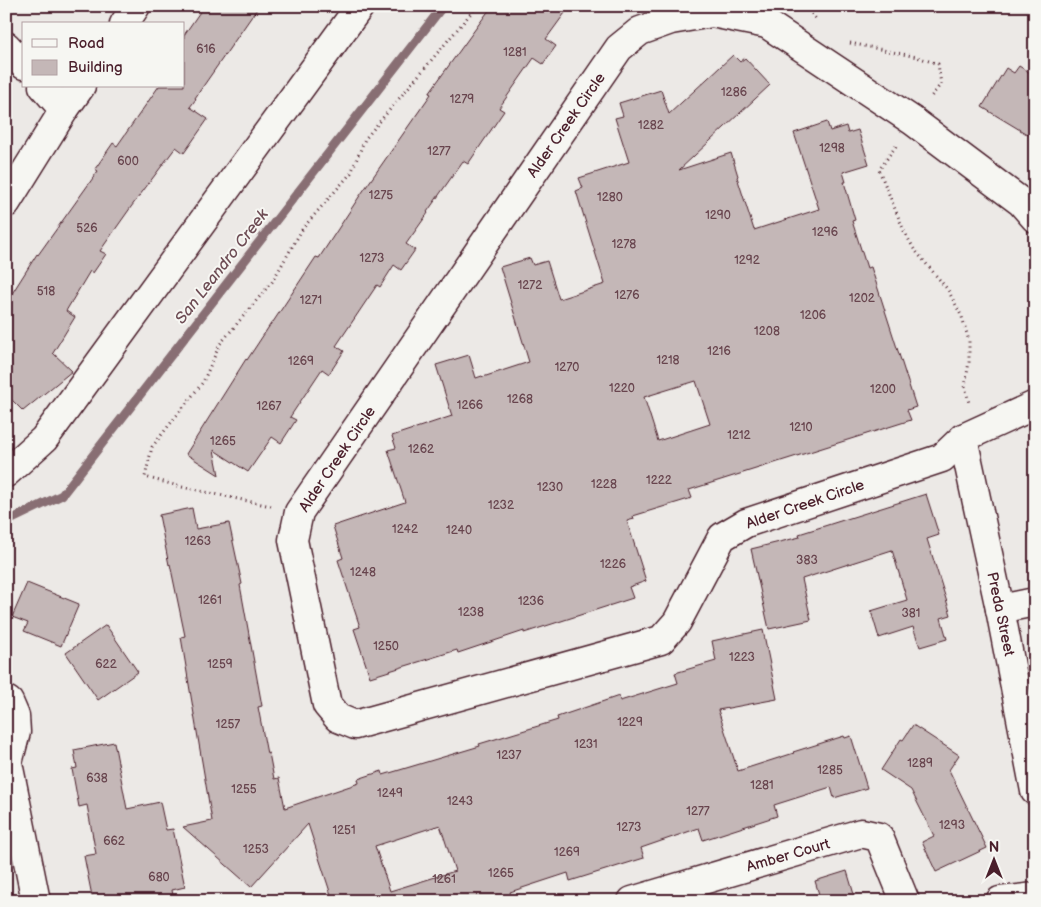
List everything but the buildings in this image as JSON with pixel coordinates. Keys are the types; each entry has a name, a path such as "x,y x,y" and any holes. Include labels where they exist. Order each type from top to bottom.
{"street":[{"path":"125,22 136,6"},
{"path":"6,473 44,439 360,6"},
{"name":"Alder Creek Circle","path":"1035,218 1021,202 913,121 767,24 712,14 671,20 640,31 619,48 299,512 293,540 327,705 338,718 355,725 661,640 677,622 722,537 746,523 942,458 963,438 1035,406"},
{"path":"6,46 22,63"},
{"path":"45,88 64,110"},
{"path":"6,203 79,88"},
{"name":"Preda Street","path":"963,438 1000,609 1035,791"},
{"path":"1000,609 1035,602"},
{"path":"8,701 15,716 16,732 8,763 36,901"},
{"name":"Amber Court","path":"632,901 862,833 879,836 905,901"},
{"path":"1000,901 1035,897"}],"path":[{"path":"299,512 182,488 145,477 152,447 203,382 220,344 272,282 302,228 351,173 364,139 477,6"},
{"path":"805,6 823,26"},
{"path":"844,42 918,57 938,64 941,84 924,105 880,170 904,231 914,249 948,290 962,317 969,341 969,362 965,386 969,403"}],"waterway":[{"name":"San Leandro Creek","path":"6,522 62,495 443,6"}]}
